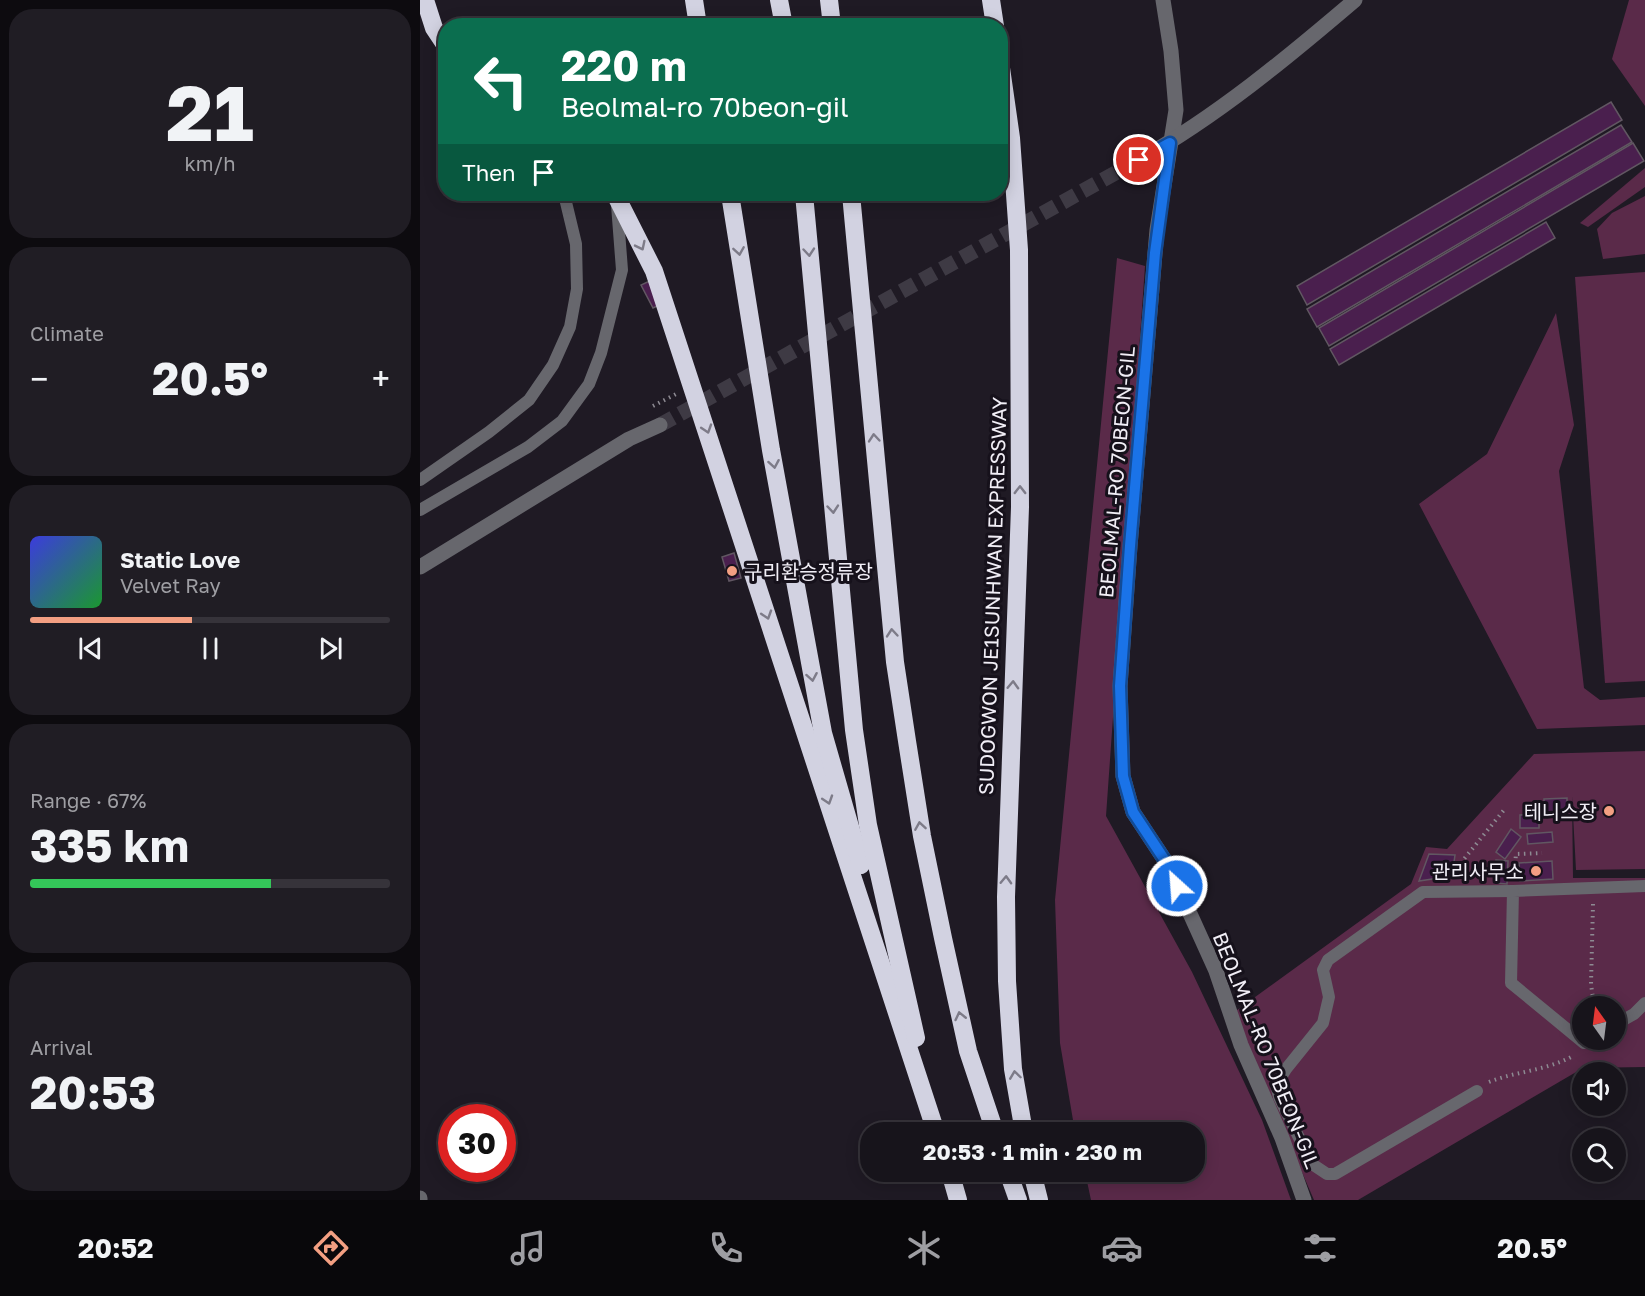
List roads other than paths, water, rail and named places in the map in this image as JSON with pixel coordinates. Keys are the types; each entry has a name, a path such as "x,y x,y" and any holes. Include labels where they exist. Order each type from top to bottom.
{"highway":[{"path":"425,0 438,34"},
{"path":"694,0 697,18"},
{"path":"779,0 782,18"},
{"path":"829,0 831,18"},
{"path":"991,0 994,18"},
{"name":"SUDOGWON JE1SUNHWAN EXPRESSWAY","path":"1008,117 1019,250 1020,507 1006,897 1007,981 1013,1069 1022,1122"},
{"path":"619,201 654,271 935,1122"},
{"path":"731,201 771,450 822,733 935,1122"},
{"path":"805,201 854,730 868,825 888,922 936,1122"},
{"path":"852,201 894,650 907,741 922,836 963,1028 992,1122"},
{"path":"1012,1182 1018,1200"},
{"path":"1034,1182 1039,1200"}],"street":[{"name":"BEOLMAL-RO 70BEON-GIL","path":"1163,0 1172,51 1176,110 1157,230 1130,546 1120,686 1123,776 1133,812 1168,865 1216,971 1241,1045 1282,1138 1304,1200"},
{"path":"1139,160 1170,143 1300,47 1355,0"},
{"path":"420,567 629,439 660,425"}],"lane":[{"path":"420,480 489,432 529,400 553,365 570,327 577,289 576,243 566,201"},
{"path":"420,510 528,447 562,421 589,384 601,353 622,270 617,201"},
{"path":"1477,1091 1335,1173 1327,1174 1312,1164 1279,1097 1276,1085 1323,1023 1329,997 1323,970 1328,960 1423,892 1645,886"},
{"path":"1513,891 1512,983 1572,1029"},
{"path":"1626,1018 1645,1004"}],"tunnel":[{"path":"660,425 1139,160"}],"place":[{"name":"구리환승정류장","path":"732,571"},
{"name":"테니스장","path":"1609,811"},
{"name":"관리사무소","path":"1536,871"}]}
